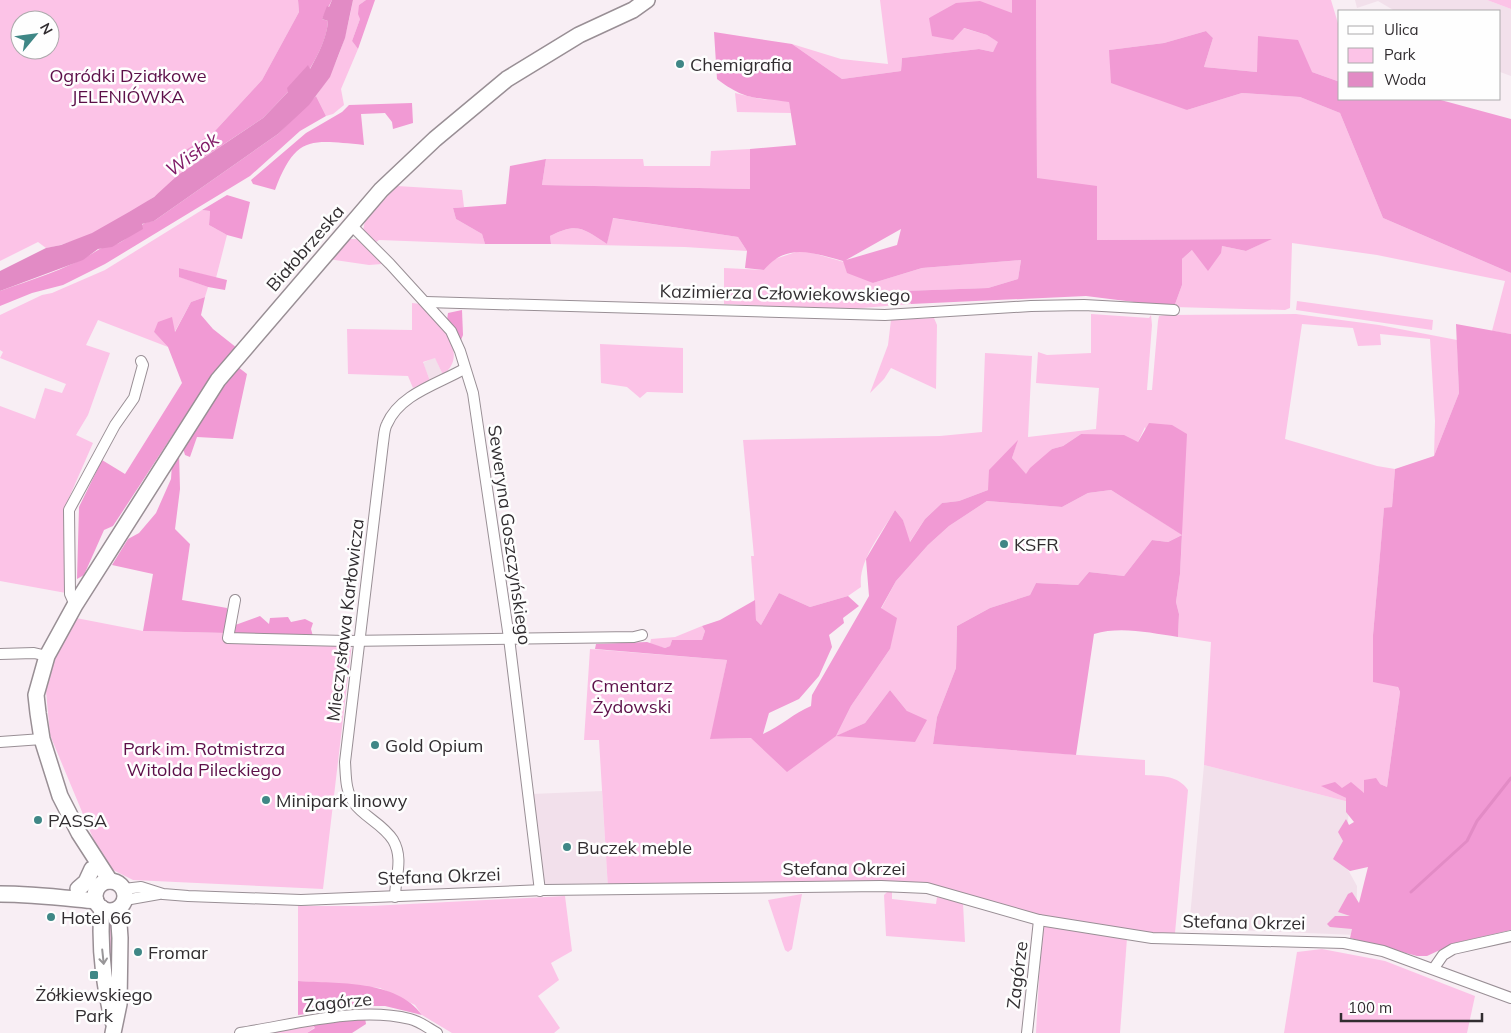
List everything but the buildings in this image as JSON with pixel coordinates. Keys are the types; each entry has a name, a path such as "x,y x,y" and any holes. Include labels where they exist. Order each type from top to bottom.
{"street":[{"name":"Białobrzeska","path":"101,893 79,833 60,796 42,739 36,695 47,656 75,605 218,380 394,177 507,79 574,38 633,10 647,0"},
{"name":"Seweryna Goszczyńskiego","path":"351,225 426,302 451,331 460,351 464,369 473,393 509,638 540,891"},
{"name":"Kazimierza Człowiekowskiego","path":"426,302 885,315 1031,306 1084,305 1174,310"},
{"path":"75,605 70,594 69,510 115,425 134,398 142,373 143,364 141,362"},
{"name":"Mieczysława Karłowicza","path":"394,897 400,865 394,841 376,820 354,803 346,786 345,762 358,640 386,424 400,404 412,395 464,369"},
{"path":"235,600 228,638 358,640 634,637 642,634"},
{"path":"0,654 34,653 47,656"},
{"path":"0,742 42,739"},
{"name":"Białobrzeska","path":"79,833 101,893"},
{"path":"78,890 86,882 92,869"},
{"path":"0,894 42,895 52,898 101,893 120,885 122,899 119,1004 114,1029"},
{"name":"Stefana Okrzei","path":"122,899 163,894 301,900 540,891 873,886 927,888 1040,920 1152,938 1344,943 1383,951 1434,968 1511,998"},
{"path":"42,895 50,892 78,890 101,893"},
{"path":"101,893 110,911 122,899"},
{"path":"101,893 100,926 108,1000 114,1029"},
{"name":"Zagórze","path":"1027,1033 1040,920"},
{"path":"1434,968 1443,956 1453,949 1511,936"},
{"name":"Zagórze","path":"242,1033 301,1022 378,1013 412,1019 437,1033"}],"shaded area":[{"path":"298,0 332,0 322,19 328,21 324,40 309,70 308,66 288,92 263,118 194,164 181,153 214,132 262,80 299,12"},
{"path":"366,0 375,0 358,49 352,41 360,19 358,14 359,5"},
{"path":"1012,0 1036,0 1037,178 1097,186 1097,240 1272,239 1246,251 1222,246 1221,253 1208,271 1192,250 1182,259 1182,285 1174,307 1086,296 911,304 904,291 988,288 1018,279 1021,260 922,268 873,283 847,273 843,261 811,253 791,253 782,256 773,261 764,270 745,268 747,251 738,237 613,218 607,244 586,231 574,228 550,236 551,244 485,244 482,234 456,219 453,208 506,204 510,166 546,159 542,185 750,189 750,149 796,145 789,102 744,95 717,79 714,32 792,44 842,79 901,71 902,58 979,49 993,52 998,42 987,35 964,28 953,40 932,36 929,18 956,3 980,1 1012,13","holes":["901,229 897,245 846,260"]},
{"path":"1355,0 1487,0 1511,9 1511,76 1501,72 1501,10 1393,10 1378,1 1357,8"},
{"path":"1206,31 1213,38 1204,67 1257,72 1258,36 1298,40 1312,72 1338,81 1338,100 1441,100 1511,119 1511,273 1383,218 1340,113 1300,97 1242,93 1187,110 1111,83 1109,50 1164,43"},
{"path":"316,96 326,116 300,131 250,176 105,264 63,285 32,293 0,306 0,291 51,273 100,249 119,243 140,226 154,221 278,134"},
{"path":"412,103 413,123 393,129 392,122 385,113 361,114 364,145 330,142 307,145 298,150 290,159 275,190 253,184 251,180 306,133 342,112 349,105"},
{"path":"227,195 250,202 242,239 227,235 209,225 210,211 202,210"},
{"path":"179,268 227,280 225,290 208,287 179,277"},
{"path":"205,297 201,315 213,329 237,348 206,384 113,526 104,530 84,575 77,579 79,507 102,460 125,474 182,383 168,347 154,332 158,322 172,317 175,332 191,302"},
{"path":"462,310 463,335 461,340 447,320 448,313"},
{"path":"1456,324 1511,334 1511,930 1455,943 1427,956 1417,956 1350,938 1352,929 1330,927 1327,924 1335,916 1350,916 1338,912 1348,894 1352,892 1359,903 1368,867 1350,871 1333,859 1343,841 1338,832 1346,819 1349,825 1354,822 1346,812 1346,798 1321,786 1335,782 1342,788 1351,782 1364,793 1364,780 1376,778 1380,784 1387,787 1400,692 1398,687 1373,682 1373,635 1384,508 1392,507 1395,469 1434,456 1459,393"},
{"path":"435,357 443,375 430,381 423,363"},
{"path":"238,367 247,374 233,439 197,437 190,457 185,455 182,445"},
{"path":"1149,423 1172,425 1187,434 1182,535 1111,490 1088,493 1062,507 987,501 949,526 928,545 896,581 881,608 897,618 890,649 851,706 836,736 787,772 751,738 710,739 727,660 595,649 596,644 647,642 665,648 670,646 672,640 702,640 705,631 702,626 720,620 755,600 756,620 761,625 779,593 810,607 848,596 859,606 843,618 844,623 829,635 832,647 819,676 799,699 769,713 763,734 811,706 812,695 869,596 866,559 895,510 903,520 910,542 925,519 942,503 959,501 988,490 989,470 1018,440 1012,458 1026,474 1030,468 1052,449 1063,446 1081,434 1124,435 1138,442"},
{"path":"179,453 180,489 175,529 190,544 182,600 227,608 227,628 260,616 269,624 270,618 288,617 291,622 305,619 313,623 311,629 314,640 227,633 143,631 153,574 112,565 128,539 139,533 156,513 171,479 172,464"},
{"path":"1182,535 1176,602 1179,614 1178,637 1125,630 1094,634 1076,755 933,744 937,717 956,668 957,626 990,608 1030,595 1036,583 1078,585 1089,572 1124,576 1152,540 1168,542"},
{"path":"890,690 907,711 927,720 915,742 836,736 865,723"},
{"path":"1204,765 1349,802 1346,866 1357,886 1356,935 1189,928"},
{"path":"602,791 608,889 544,890 532,794"},
{"path":"298,981 348,984 382,989 411,1003 422,1015 385,1006 365,1006 298,1015"},
{"path":"365,1018 366,1024 352,1033 307,1033 315,1028 313,1025"}],"green space":[{"name":"Ogródki Działkowe JELENIÓWKA","path":"0,0 298,0 299,12 262,80 214,132 181,153 194,164 155,196 130,213 89,235 46,248 38,242 0,261"},
{"path":"353,0 366,0 359,5 360,19 352,41 358,49 341,89 344,105 333,114 326,116 316,96 336,62 348,26"},
{"path":"880,0 1012,0 1012,13 941,13 929,18 987,35 999,42 993,52 979,49 902,58 901,71 842,79 792,44 841,59 888,64"},
{"path":"1036,0 1331,0 1338,23 1338,81 1312,72 1257,72 1204,67 1213,38 1206,31 1164,43 1109,50 1187,110 1242,93 1300,97 1340,113 1383,218 1511,273 1511,334 1492,331 1505,281 1377,255 1292,243 1290,308 1285,310 1174,307 1182,285 1182,259 1192,250 1222,246 1246,251 1271,239 1097,240 1037,178"},
{"path":"1487,0 1511,0 1511,9"},
{"path":"735,93 760,99 789,101 791,113 737,112"},
{"path":"750,149 751,189 542,185 546,159 643,159 644,166 710,166 711,151"},
{"path":"397,186 462,190 464,207 453,208 456,219 482,234 485,244 379,240 375,243 363,231 365,220"},
{"path":"202,210 210,211 209,225 227,235 216,278 179,268 180,277 208,287 205,297 191,302 174,333 154,332 168,347 98,320 86,345 110,353 88,415 76,435 93,443 68,500 66,593 0,581 0,406 35,419 45,388 62,393 66,384 0,358 3,352 0,350 0,315 42,295 52,293 105,270"},
{"path":"612,218 738,237 747,251 685,247 551,244 550,236 574,228 586,231 607,244"},
{"path":"357,239 382,264 369,265 328,259 343,242"},
{"path":"802,250 844,262 873,283 922,268 1021,260 1018,279 988,288 905,291 911,304 837,310 724,304 724,268 764,270 772,260"},
{"path":"1297,301 1433,320 1432,330 1296,310"},
{"path":"412,303 421,304 435,319 453,347 454,357 451,366 443,375 435,358 423,362 430,381 413,388 408,376 348,374 347,329 412,330"},
{"name":"Cmentarz Żydowski","path":"1091,314 1149,318 1151,315 1152,325 1147,390 1152,390 1159,316 1296,314 1379,325 1457,340 1459,393 1434,456 1435,421 1430,339 1380,334 1381,345 1358,346 1353,328 1302,324 1285,439 1377,466 1395,469 1392,507 1384,509 1373,635 1400,692 1387,787 1380,784 1364,793 1322,786 1346,798 1349,802 1204,765 1211,642 1178,637 1179,614 1176,602 1182,535 1168,542 1152,540 1124,576 1089,572 1078,585 1036,583 1030,595 990,608 957,626 956,668 937,717 933,744 1145,760 1145,775 1169,777 1179,781 1188,790 1175,933 1122,934 1039,920 927,888 608,889 599,740 584,740 590,649 727,660 711,739 836,736 851,706 890,649 881,609 896,581 928,545 949,526 987,501 1062,507 1088,493 1111,490 1181,534 1145,427 1138,442 1081,434 1063,446 1052,449 1026,475 1012,458 1017,442 988,490 959,501 942,503 925,519 909,543 903,520 895,510 867,557 861,577 861,587 848,596 810,607 779,593 761,625 756,620 751,556 754,556 743,440 940,436 982,432 985,353 1032,356 1028,437 1096,429 1099,388 1036,383 1038,352 1047,355 1091,353","holes":["890,690 907,711 837,736 865,723"]},
{"path":"934,318 937,325 936,389 891,368 884,379 870,393 888,345 891,320"},
{"path":"600,344 683,348 683,393 647,392 640,398 627,387 601,383"},
{"name":"Park im. Rotmistrza Witolda Pileckiego","path":"76,618 143,631 227,633 352,643 323,889 133,880 111,869 95,843 50,735 46,691 55,659"},
{"path":"702,626 705,631 702,640 672,640 670,646 665,648 650,644 651,639 675,637"},
{"path":"888,891 892,892 892,899 936,904 937,897 963,903 965,942 886,936 884,895"},
{"path":"802,894 792,949 788,952 785,950 768,900"},
{"path":"565,896 572,951 551,963 559,980 538,996 560,1028 554,1033 452,1033 422,1015 415,1005 380,988 298,981 298,906 371,906"},
{"path":"104,916 112,916 114,1005"},
{"path":"1042,923 1127,938 1120,1033 1036,1033"},
{"path":"1322,949 1385,961 1475,996 1467,1033 1284,1033 1297,952"},
{"path":"313,1025 315,1027 307,1033 266,1033"}],"water":[{"path":"332,0 353,0 345,38 330,77 309,105 278,134 154,221 142,224 143,229 112,247 98,249 83,260 0,291 0,271 46,248 61,245 92,233 129,212 154,197 178,175 263,118 288,92 287,88 308,65 310,69 324,40 328,21 322,19 327,6 329,7"}],"waterway":[{"path":"1411,892 1467,841 1477,821 1511,778"}],"place":[{"name":"Chemigrafia","path":"680,64"},
{"name":"KSFR","path":"1004,544"},
{"name":"Gold Opium","path":"375,745"},
{"name":"Minipark linowy","path":"266,800"},
{"name":"PASSA","path":"38,820"},
{"name":"Buczek meble","path":"567,847"},
{"name":"Hotel 66","path":"51,917"},
{"name":"Fromar","path":"138,952"},
{"name":"Żółkiewskiego Park","path":"94,975"}],"water label":[{"name":"Wisłok","path":"192,154"}]}
